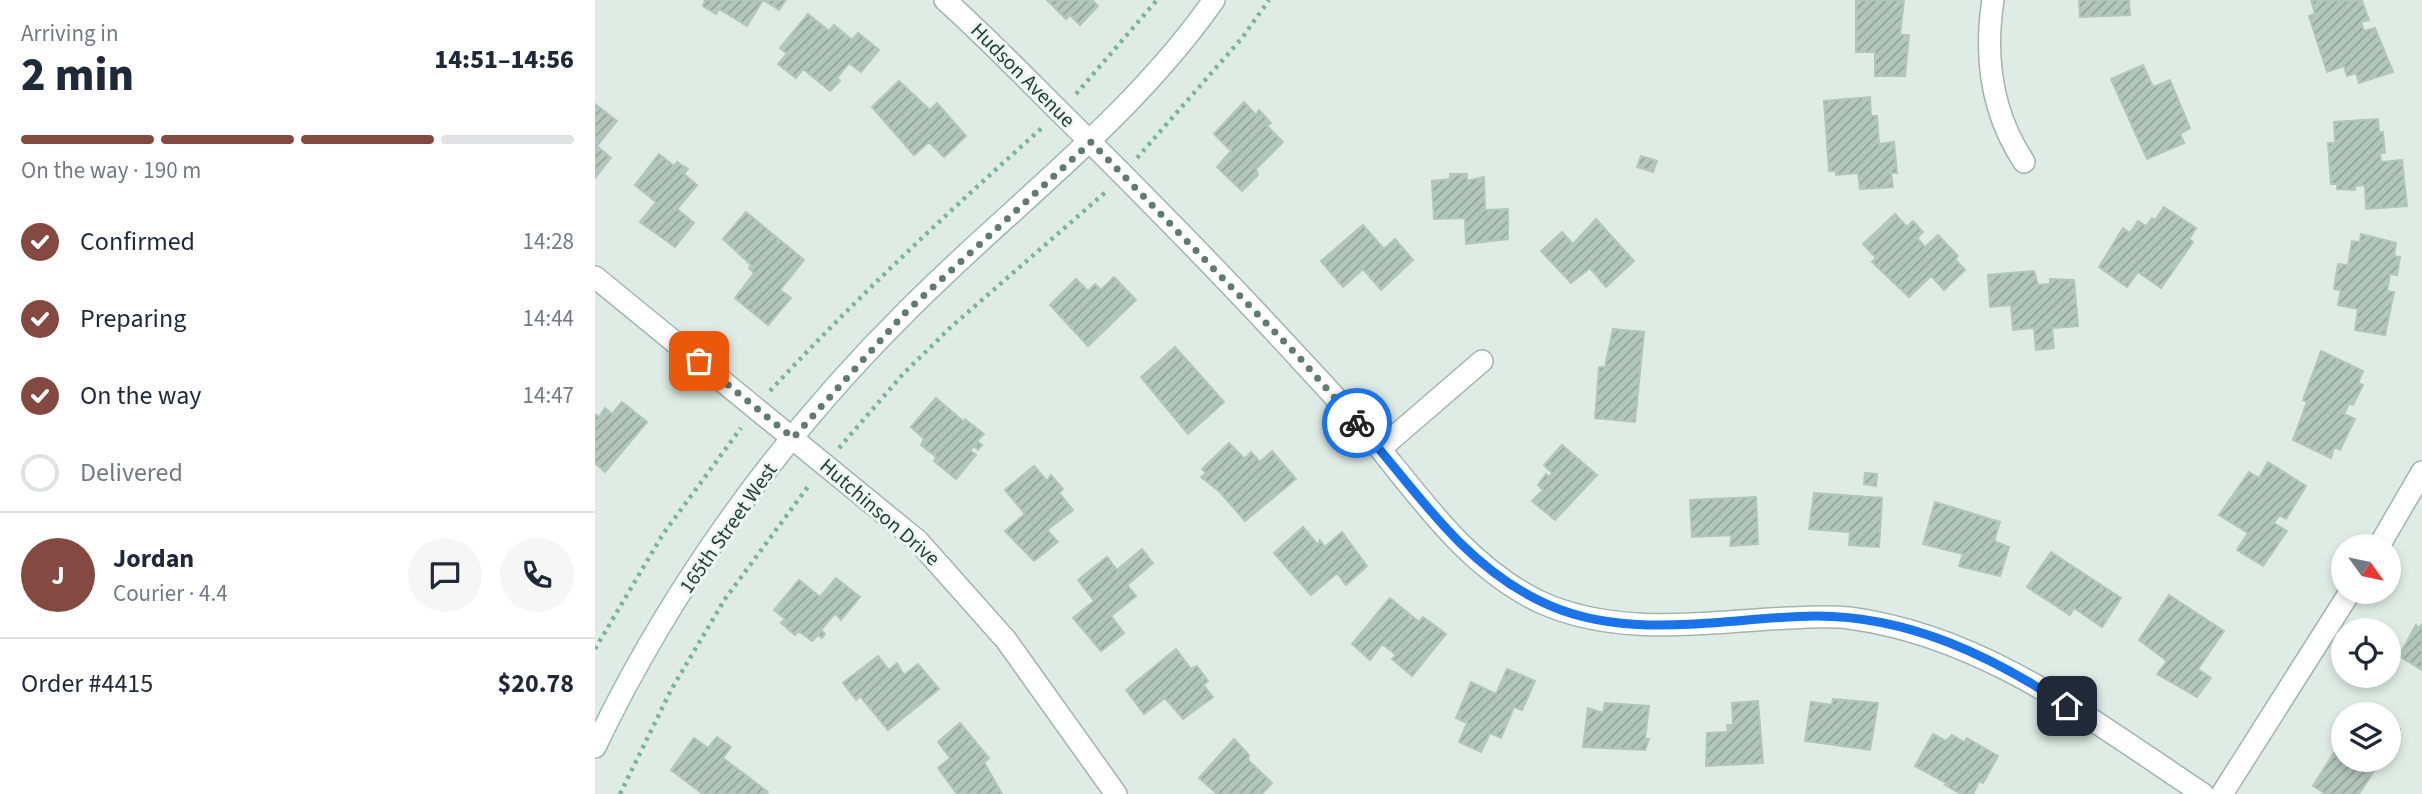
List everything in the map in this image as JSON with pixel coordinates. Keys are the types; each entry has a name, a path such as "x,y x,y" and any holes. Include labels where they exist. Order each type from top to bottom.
{"street":[{"name":"Hudson Avenue","path":"945,0 1123,172 1298,356 1461,546 1488,569 1540,602 1593,618 1642,624 1669,625 1816,616 1846,618 1917,632 1973,651 2021,675 2203,794"},
{"name":"165th Street West","path":"595,747 655,637 707,552 793,438 906,312 1091,142 1147,83 1214,0"},
{"path":"1993,0 1990,74 2005,129 2024,162"},
{"name":"Hutchinson Drive","path":"595,277 918,541 1006,640 1115,794"},
{"path":"1380,449 1482,361"},
{"path":"2386,534 2422,472"},
{"path":"2222,794 2342,604"}],"path":[{"path":"620,794 671,690 725,599 825,464 903,374 951,327 1105,194 1216,69 1269,0"}],"building":[{"path":"705,0 763,0 747,26 719,9 716,14 703,6"},
{"path":"763,0 786,0 779,10"},
{"path":"1047,0 1092,0 1098,6 1080,25 1070,15 1066,19"},
{"path":"1856,0 1904,0 1900,35 1909,35 1905,76 1875,76 1875,52 1856,52"},
{"path":"2079,0 2129,0 2130,15 2080,17"},
{"path":"2311,0 2362,1 2369,20 2361,22 2364,31 2375,28 2393,72 2359,83 2356,73 2347,76 2344,66 2327,72 2309,16 2315,14"},
{"path":"808,14 829,31 834,25 852,40 858,33 879,50 861,72 849,63 837,78 840,81 830,91 803,69 796,78 778,64 787,54 780,48"},
{"path":"2143,65 2153,87 2170,80 2190,128 2180,134 2184,143 2147,159 2111,79"},
{"path":"899,81 930,110 937,103 966,136 944,157 929,142 914,155 872,107"},
{"path":"1870,97 1871,116 1877,116 1879,144 1894,142 1897,173 1891,173 1893,187 1860,189 1858,173 1836,175 1836,171 1829,171 1824,101"},
{"path":"1244,102 1256,115 1259,110 1271,123 1267,126 1283,142 1256,169 1258,175 1242,191 1217,167 1231,151 1214,134"},
{"path":"595,104 617,121 597,146 611,158 595,178"},
{"path":"2378,119 2379,132 2383,132 2385,153 2380,153 2381,162 2402,160 2407,206 2366,209 2365,185 2355,186 2355,190 2337,189 2337,184 2331,184 2328,143 2335,143 2334,122"},
{"path":"659,154 674,166 677,162 688,169 684,174 697,185 677,209 694,223 675,247 640,222 656,202 635,185"},
{"path":"1641,156 1657,161 1653,172 1637,167"},
{"path":"1450,174 1467,174 1467,181 1484,177 1485,210 1508,209 1508,239 1466,244 1465,218 1434,219 1432,181 1450,179"},
{"path":"2164,207 2196,228 2189,239 2193,242 2161,288 2138,272 2127,287 2099,267 2123,228 2130,233 2138,221 2146,226 2152,218 2155,220"},
{"path":"746,212 804,260 780,290 791,298 768,325 735,298 754,273 749,268 751,265 723,239"},
{"path":"1895,214 1907,227 1913,221 1923,232 1917,238 1925,247 1938,235 1958,256 1955,259 1965,270 1944,290 1931,276 1909,297 1872,262 1876,258 1863,244"},
{"path":"1596,219 1634,261 1606,287 1590,268 1571,283 1541,251 1562,232 1573,244"},
{"path":"1363,225 1384,249 1395,239 1413,260 1381,290 1363,269 1343,287 1321,261"},
{"path":"2361,234 2396,243 2394,256 2400,257 2397,275 2390,274 2387,291 2394,292 2385,335 2355,330 2358,309 2338,305 2341,290 2334,289 2338,264 2348,265 2352,241 2360,242"},
{"path":"2034,271 2038,285 2050,284 2050,279 2074,280 2078,326 2052,328 2054,348 2036,350 2034,328 2013,330 2011,305 1990,307 1988,275"},
{"path":"1114,277 1136,300 1088,346 1050,305 1076,279 1088,291 1095,284 1101,290"},
{"path":"1613,329 1644,332 1635,422 1595,418 1599,367 1605,367"},
{"path":"1175,347 1224,402 1188,434 1141,377"},
{"path":"2321,351 2363,371 2358,383 2363,385 2353,405 2349,403 2344,414 2355,419 2340,450 2334,447 2331,458 2293,440 2307,402 2303,400"},
{"path":"936,398 963,421 965,419 984,434 977,441 982,445 978,450 974,446 970,450 976,455 956,479 934,461 936,457 921,445 924,439 911,427"},
{"path":"622,402 647,422 605,472 595,463 595,414 599,417 605,408 612,414"},
{"path":"1229,443 1245,459 1251,452 1260,462 1272,451 1296,479 1245,521 1220,492 1201,477 1206,473 1202,469"},
{"path":"1562,445 1597,475 1555,520 1532,501 1543,490 1538,485 1546,474 1549,477 1552,473 1544,465"},
{"path":"2268,462 2306,486 2286,519 2279,515 2274,523 2287,531 2263,566 2237,550 2248,533 2219,515 2249,472 2259,478"},
{"path":"1034,466 1047,481 1051,475 1063,489 1059,493 1073,510 1047,530 1058,542 1034,561 1005,531 1025,514 1005,490"},
{"path":"1865,473 1877,474 1876,486 1864,484"},
{"path":"1814,493 1882,498 1879,547 1849,545 1850,532 1809,529"},
{"path":"1756,497 1758,544 1730,546 1732,535 1692,537 1690,500"},
{"path":"1935,502 2000,522 1994,541 2009,547 2000,576 1959,566 1963,554 1923,544"},
{"path":"1303,527 1318,545 1320,540 1325,547 1342,532 1367,566 1346,585 1337,573 1311,595 1274,553"},
{"path":"1142,549 1153,563 1127,585 1136,596 1111,616 1124,633 1101,651 1073,618 1094,601 1078,580 1107,557 1117,570"},
{"path":"2051,552 2121,598 2102,627 2074,608 2070,615 2027,587"},
{"path":"836,578 860,597 841,620 835,613 821,630 825,634 822,638 818,635 812,641 798,631 795,635 781,623 785,619 774,610 799,580 820,597"},
{"path":"2169,595 2224,631 2198,669 2211,678 2197,697 2157,674 2167,661 2139,640"},
{"path":"1390,598 1419,622 1423,617 1446,634 1412,676 1392,659 1396,655 1382,644 1370,660 1352,644"},
{"path":"2422,624 2422,670 2401,657 2416,625 2419,628"},
{"path":"1176,649 1191,669 1197,666 1208,681 1203,685 1213,697 1183,719 1165,698 1144,714 1126,690"},
{"path":"878,656 889,670 897,663 904,675 918,664 939,689 888,730 860,696 856,700 843,683"},
{"path":"1507,669 1535,681 1522,710 1514,707 1501,738 1490,733 1481,752 1459,742 1467,723 1456,718 1471,682 1496,694"},
{"path":"1833,699 1878,703 1870,750 1805,741 1811,702 1832,705"},
{"path":"1758,701 1763,763 1706,766 1707,733 1728,732 1727,725 1733,725 1732,703"},
{"path":"1605,703 1649,706 1645,739 1649,739 1645,750 1583,747 1588,708 1603,713"},
{"path":"960,723 989,758 984,762 1002,794 957,794 938,768 950,758 938,742"},
{"path":"1933,734 1946,741 1952,735 1964,742 1967,738 1998,756 1983,783 1979,781 1973,794 1961,794 1915,766"},
{"path":"717,737 731,747 723,758 768,792 766,794 703,794 671,770 694,738 708,748"},
{"path":"1234,739 1249,755 1248,760 1272,783 1262,794 1217,794 1199,778"},
{"path":"2331,758 2331,772 2373,772 2359,794 2326,794 2313,786"}],"way so far":[{"path":"699,361 793,438 825,399 906,312 1091,142 1123,172 1298,356 1357,423"}],"route":[{"path":"1357,423 1461,546 1488,569 1540,602 1593,618 1642,624 1669,625 1816,616 1895,626 1945,640 1997,662 2067,706"}]}
